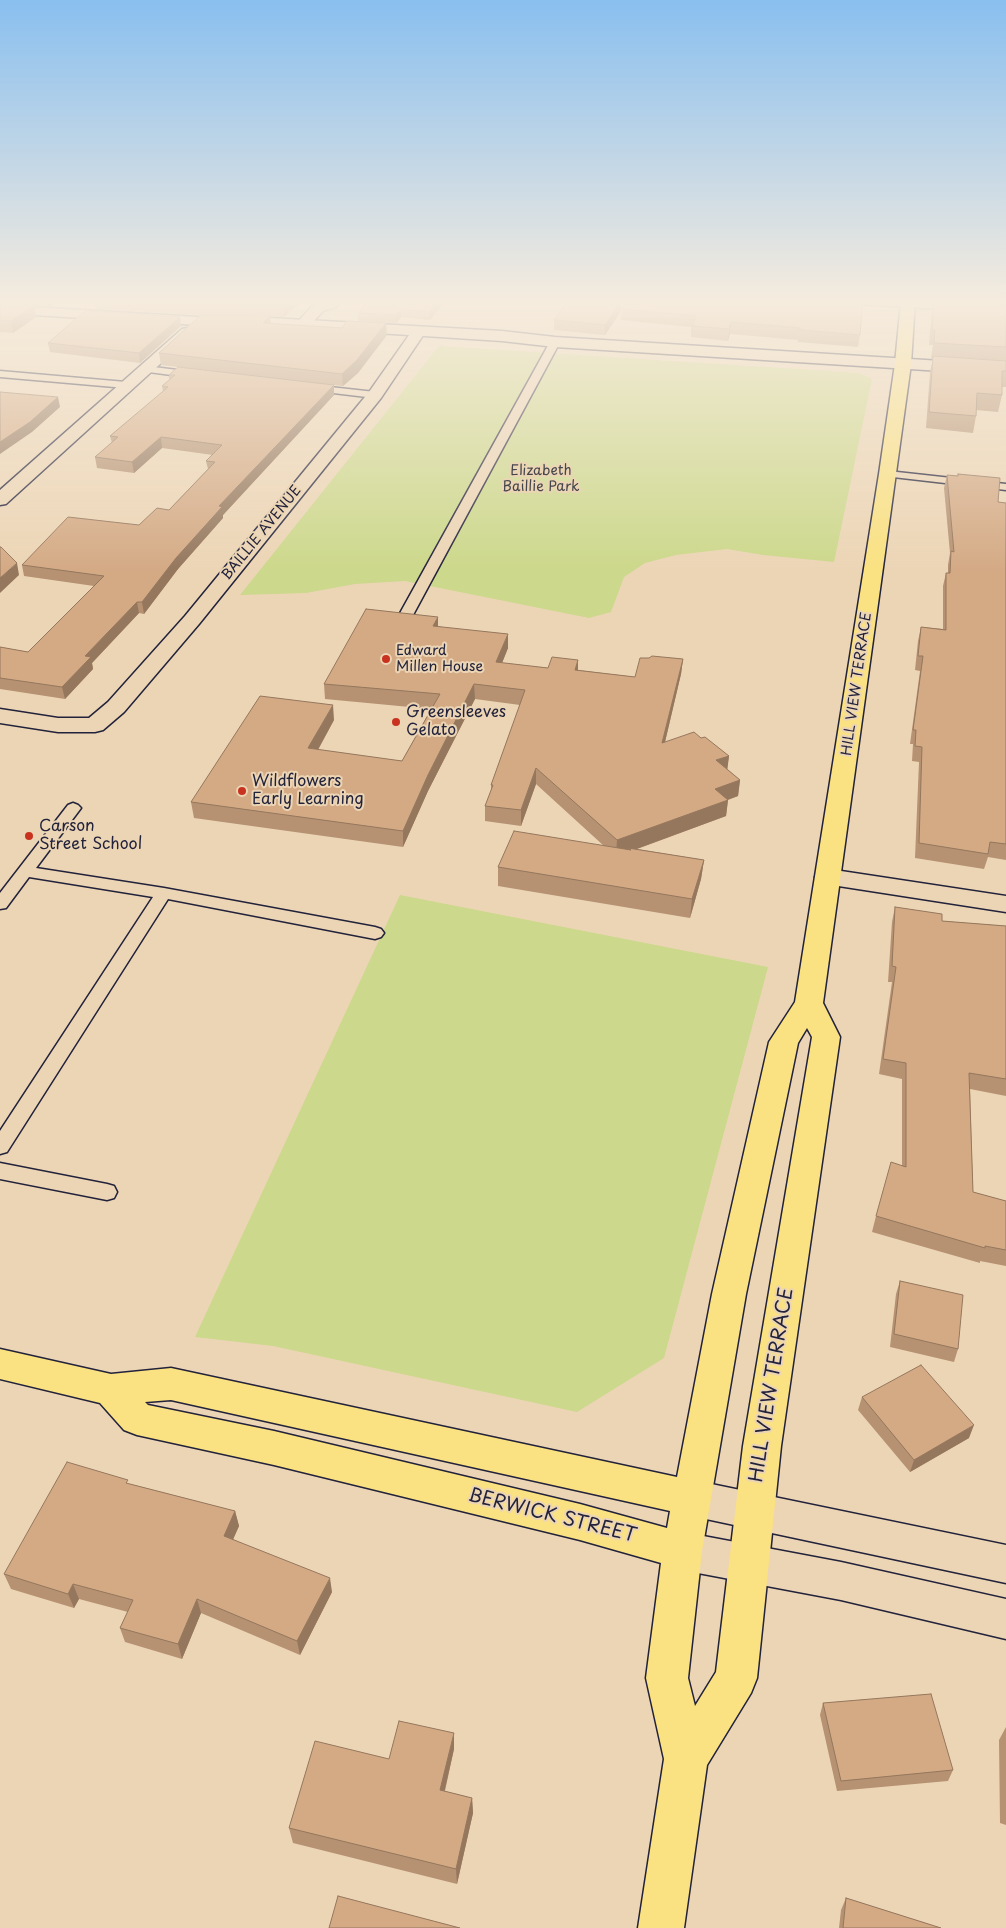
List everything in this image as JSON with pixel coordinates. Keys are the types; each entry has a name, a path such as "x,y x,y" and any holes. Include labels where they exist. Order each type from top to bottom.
{"main road":[{"name":"HILL VIEW TERRACE","path":"661,1928 686,1758 668,1678 673,1616 682,1551 729,1294 784,1042 809,1003 899,391"},
{"name":"HILL VIEW TERRACE","path":"686,1758 736,1678 753,1510 826,1037 809,1003"},
{"path":"0,1364 111,1390 171,1384 692,1498"},
{"name":"BERWICK STREET","path":"111,1390 137,1419 274,1448 571,1519 682,1551"}],"street":[{"path":"0,500 121,391"},
{"name":"BAILLIE AVENUE","path":"0,716 58,725 95,725 116,708 192,620 378,391"},
{"path":"828,877 1006,904"},
{"path":"692,1498 1006,1564"},
{"name":"BERWICK STREET","path":"682,1551 840,1581 1006,1619"}],"lane":[{"path":"341,391 375,395"},
{"path":"406,615 529,391"},
{"path":"888,474 1006,487"},
{"path":"0,904 73,808"},
{"path":"25,871 164,893 375,933"},
{"path":"0,1147 164,893"},
{"path":"0,1172 107,1192"}],"green space":[{"name":"Elizabeth Baillie Park","path":"403,391 870,391 834,562 763,555 727,549 676,555 645,563 624,577 611,612 589,618 405,581 355,584 306,593 240,595"},
{"path":"400,895 768,967 664,1358 577,1412 273,1346 195,1337"}],"building":[{"path":"163,391 328,391 219,506 222,507 176,558 142,602 137,602 85,656 91,657 62,687 0,678 0,647 28,652 104,576 22,565 68,517 139,525 157,508 169,510 215,462 206,461 222,445 161,437 132,462 95,457 118,437 110,436"},
{"path":"931,391 1002,391 1002,395 977,393 976,416 929,412"},
{"path":"0,392 58,397 30,422 0,442"},
{"path":"958,474 1000,478 998,502 1006,503 1006,844 990,842 988,854 919,843 922,747 915,746 916,730 913,730 923,656 918,656 921,627 946,630 946,573 950,573 951,551 954,552 947,475 958,476"},
{"path":"0,547 17,563 0,578"},
{"path":"366,609 438,617 433,626 508,634 496,662 548,668 552,657 578,660 575,670 635,677 640,658 652,656 683,659 662,743 694,732 701,738 705,737 729,756 716,760 740,780 715,789 728,800 617,840 536,768 521,810 485,806 525,690 474,684 428,775 403,831 191,802 260,696 333,705 308,748 402,761 440,694 324,684"},
{"path":"514,831 704,860 692,899 498,867"},
{"path":"895,907 942,914 942,921 1006,926 1006,1079 969,1073 973,1192 1006,1201 1006,1250 985,1246 985,1248 876,1216 891,1162 906,1167 906,1063 883,1059 896,967 892,966"},
{"path":"900,1281 963,1295 958,1349 894,1334"},
{"path":"921,1365 974,1425 914,1460 862,1397"},
{"path":"67,1462 128,1480 126,1483 235,1511 224,1536 330,1578 297,1641 197,1599 178,1644 120,1628 133,1600 73,1584 68,1594 4,1574"},
{"path":"931,1694 953,1770 841,1781 823,1703"},
{"path":"399,1721 454,1733 440,1790 472,1798 456,1869 289,1828 315,1741 389,1759"},
{"path":"338,1896 460,1928 329,1928"},
{"path":"846,1898 941,1928 843,1928"}],"place":[{"name":"Edward Millen House","path":"386,659"},
{"name":"Greensleeves Gelato","path":"396,722"},
{"name":"Wildflowers Early Learning","path":"242,791"},
{"name":"Carson Street School","path":"29,836"}]}
